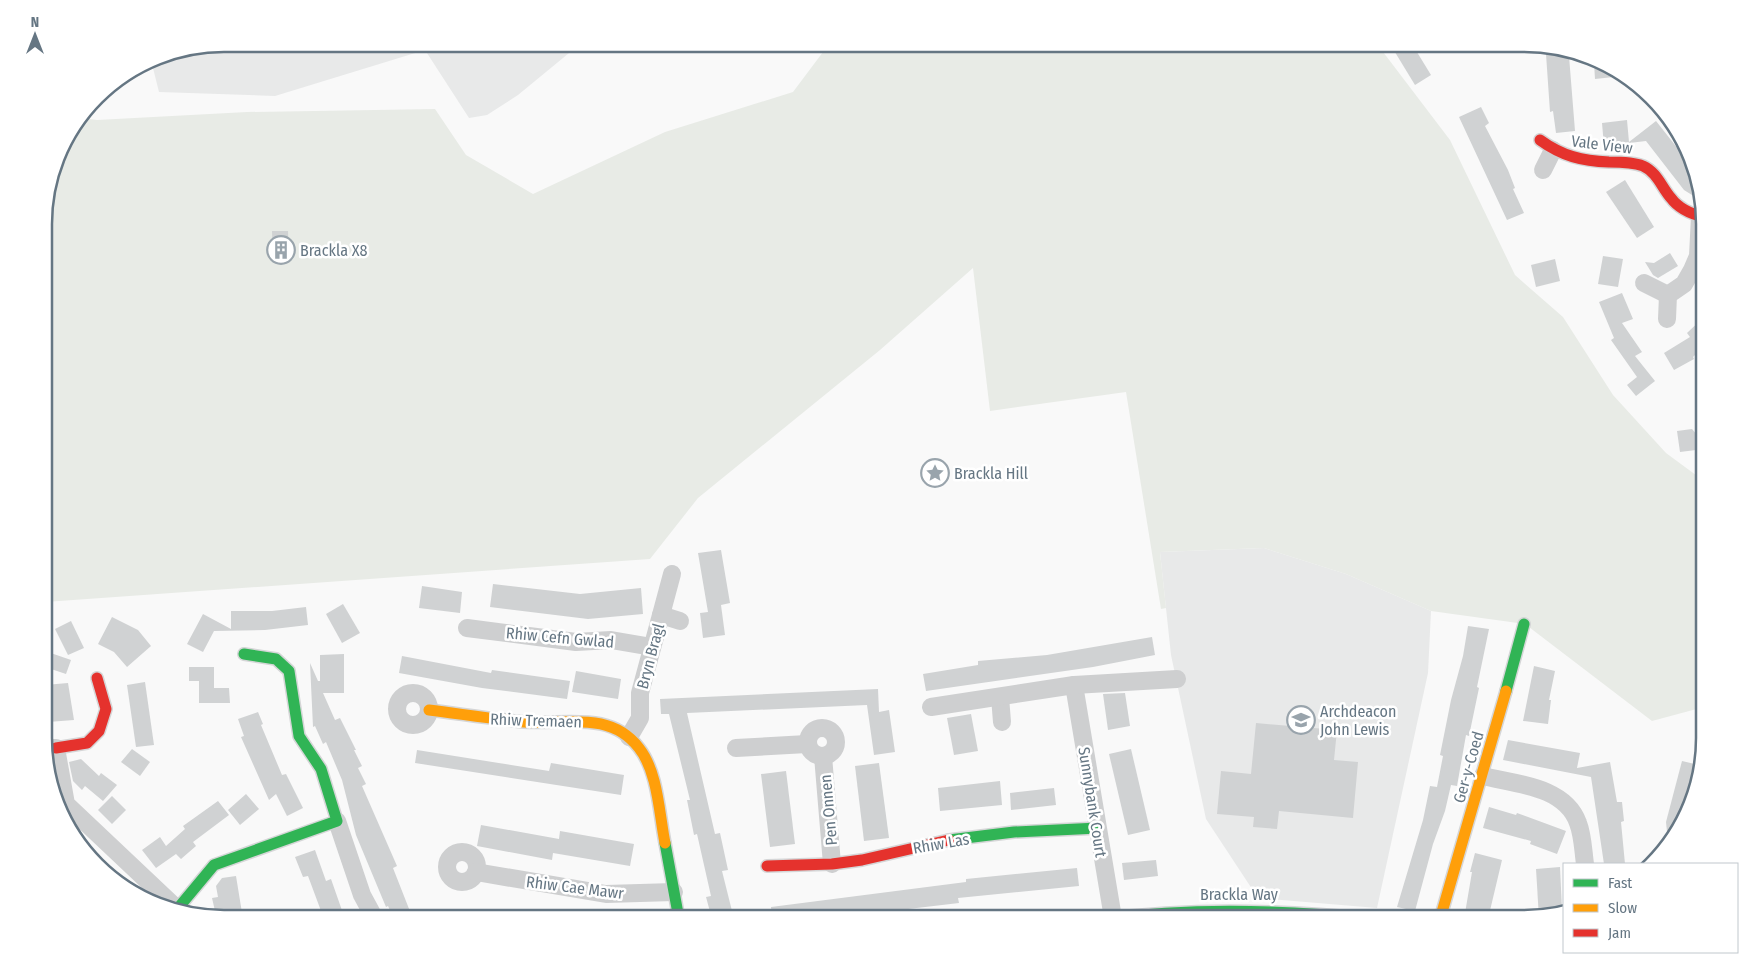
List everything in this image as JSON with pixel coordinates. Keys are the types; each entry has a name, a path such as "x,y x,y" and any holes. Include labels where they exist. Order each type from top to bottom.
{"street":[{"path":"1542,170 1546,145"},
{"name":"Vale View","path":"1546,145 1574,159 1632,163 1645,167 1662,183 1670,198 1690,214 1695,215"},
{"path":"1668,295 1684,284 1696,260"},
{"path":"1644,283 1668,295"},
{"path":"1667,318 1668,295"},
{"name":"Bryn Bragl","path":"629,737 640,718 640,693 672,574"},
{"path":"661,615 680,621"},
{"name":"Ger-y-Coed","path":"1443,910 1483,776 1524,624"},
{"name":"Rhiw Cefn Gwlad","path":"467,628 576,642 611,640 652,647"},
{"path":"244,654 276,660 289,671 299,736 320,769 362,895 370,910"},
{"path":"53,748 87,743 99,731 106,710 97,678"},
{"path":"931,708 1074,685 1177,679"},
{"name":"Sunnybank Court","path":"1074,685 1098,828 1109,910"},
{"path":"1000,697 1002,722"},
{"name":"Rhiw Tremaen","path":"429,710 526,722 584,720 609,726 629,737 640,749 652,776 678,910"},
{"name":"Pen Onnen","path":"818,729 832,732 836,745 830,754 823,756 812,753 808,744 810,734 818,729"},
{"path":"736,748 808,744"},
{"name":"Pen Onnen","path":"823,756 832,864"},
{"path":"54,764 66,804 169,901"},
{"path":"1483,776 1548,792 1561,799 1570,808 1578,822 1585,863"},
{"path":"181,905 214,866 337,821"},
{"name":"Rhiw Las","path":"767,866 785,857 832,864 862,860 960,838 1014,832 1098,828"},
{"name":"Rhiw Cae Mawr","path":"476,872 606,894 674,892"},
{"name":"Brackla Way","path":"1174,910 1253,910"}],"shaded area":[{"path":"1383,52 1450,140 1515,275 1563,317 1613,395 1666,453 1696,475 1696,709 1652,721 1525,624 1431,611 1346,574 1264,548 1160,552 1166,608 1161,609 1126,392 990,411 973,268 880,350 698,498 650,559 52,601 53,213 58,180 66,158 81,129 89,119 247,112 435,109 466,155 533,194 665,132 793,92 823,53"},
{"path":"213,53 416,53 275,96 159,92 153,68 191,56"},
{"path":"427,53 569,53 518,95 487,115 469,118"},
{"name":"Archdeacon John Lewis","path":"1264,548 1346,574 1431,611 1428,673 1377,908 1258,898 1206,819 1171,655 1160,552"}],"building":[{"path":"1395,52 1417,52 1431,75 1415,85"},
{"path":"1546,54 1569,58 1575,131 1556,133 1553,111 1550,112"},
{"path":"1594,68 1613,77 1595,79"},
{"path":"1481,107 1489,123 1485,126 1508,170 1515,188 1513,189 1524,213 1507,220 1459,117"},
{"path":"1627,120 1629,142 1656,121 1678,149 1690,180 1693,196 1684,190 1646,141 1604,146 1602,123"},
{"path":"1625,180 1654,227 1637,238 1606,192"},
{"name":"Brackla X8","path":"272,231 288,231 289,258 273,258"},
{"path":"1670,253 1678,266 1658,278 1653,275 1645,262 1654,263"},
{"path":"1603,256 1623,259 1618,287 1598,284"},
{"path":"1555,259 1560,281 1536,287 1531,265"},
{"path":"1622,293 1633,319 1622,323 1642,352 1635,356 1655,381 1636,396 1627,385 1637,377 1611,340 1614,338 1599,302"},
{"path":"1696,325 1696,354 1693,357 1694,359 1674,370 1664,353 1690,337 1687,333"},
{"path":"1692,429 1696,434 1696,450 1680,452 1677,431"},
{"path":"721,550 730,603 721,605 725,635 703,638 700,613 708,612 698,553"},
{"path":"493,584 580,594 641,588 643,614 588,619 490,607"},
{"path":"422,586 462,592 460,613 419,608"},
{"path":"343,604 360,633 342,643 326,614"},
{"path":"306,607 308,625 265,630 214,631 203,652 187,644 203,614 231,629 231,611 272,611"},
{"path":"112,617 138,630 151,646 127,667 114,652 98,644"},
{"path":"71,621 84,648 68,655 55,629"},
{"path":"1468,626 1489,629 1477,687 1479,688 1469,736 1466,735 1457,786 1451,785 1415,910 1397,907 1423,820 1430,786 1437,787 1443,756 1440,755 1451,700 1463,656"},
{"path":"1152,637 1155,655 1093,667 926,691 923,674 978,665 978,661 1047,655"},
{"path":"52,653 71,660 66,674 52,669"},
{"path":"344,654 344,693 323,693 335,720 340,718 356,750 354,750 362,766 358,768 366,784 362,786 397,866 393,868 409,910 390,910 388,906 386,907 356,835 342,780 326,742 323,744 315,726 313,727 310,663 318,681 320,681 320,655"},
{"path":"402,656 491,673 492,670 570,681 567,699 482,688 399,673"},
{"path":"1534,666 1555,671 1549,700 1551,700 1548,724 1523,721"},
{"path":"189,667 214,667 214,688 229,688 230,703 199,703 199,681 189,681"},
{"path":"576,671 621,679 618,699 572,692"},
{"path":"145,682 154,745 136,747 127,685"},
{"path":"68,683 74,720 52,722 52,684"},
{"path":"878,689 879,712 889,710 895,752 874,755 867,705 687,713 715,834 720,833 728,870 722,871 732,910 710,910 706,897 711,896 697,834 694,835 687,800 690,800 669,714 661,714 660,699"},
{"path":"1125,693 1130,726 1108,730 1103,694"},
{"path":"258,712 263,724 261,725 282,775 286,774 303,808 287,816 276,794 269,800 241,737 244,736 238,719"},
{"path":"971,714 978,751 954,755 947,718"},
{"path":"1256,723 1337,730 1334,760 1358,762 1353,818 1279,811 1277,829 1253,827 1254,817 1217,814 1221,771 1251,774"},
{"path":"1508,740 1580,753 1577,768 1610,762 1617,802 1622,802 1624,821 1621,822 1625,863 1604,863 1591,777 1503,760"},
{"path":"132,749 150,762 140,776 121,762"},
{"path":"1131,749 1150,830 1128,835 1109,754"},
{"path":"417,750 549,771 551,763 624,775 621,795 415,763"},
{"path":"81,759 99,776 101,773 117,785 103,801 85,786 82,790 73,781 69,762"},
{"path":"1682,761 1693,764 1686,794 1678,815 1667,834 1666,822"},
{"path":"879,763 889,838 864,841 855,766"},
{"path":"786,771 795,844 770,847 761,774"},
{"path":"1000,781 1002,805 940,811 938,788"},
{"path":"1054,788 1056,805 1011,810 1010,793"},
{"path":"246,794 259,809 240,825 228,810"},
{"path":"112,796 126,810 112,824 98,810"},
{"path":"218,801 229,815 193,842 196,846 181,859 176,854 156,868 142,850 160,837 166,846 185,829 183,826"},
{"path":"1489,807 1516,815 1517,813 1566,831 1557,854 1530,844 1531,841 1483,828"},
{"path":"481,825 559,839 560,831 634,844 630,866 553,853 552,860 477,846"},
{"path":"315,850 326,881 331,879 342,910 321,910 308,876 303,877 295,857"},
{"path":"1475,853 1502,860 1490,910 1466,910 1472,872 1470,872"},
{"path":"1156,860 1158,876 1124,880 1122,863"},
{"path":"1560,867 1562,906 1538,910 1536,869"},
{"path":"1077,868 1079,886 958,898 959,903 900,910 771,910 771,907 966,882 966,879"},
{"path":"236,876 242,910 215,910 212,898 218,897 216,886 222,878"}],"traffic: fast":[{"path":"1506,691 1524,624"},
{"path":"181,905 214,865 337,821 321,769 299,736 289,671 276,659 244,654"},
{"path":"949,840 1014,832 1098,828"},
{"path":"665,843 677,910"}],"traffic: slow":[{"path":"1443,910 1506,691"},
{"path":"429,710 524,722 586,722 614,728 627,736 639,748 650,769 657,793 665,843"}],"traffic: jam":[{"path":"1540,140 1564,154 1581,159 1631,163 1643,166 1656,176 1674,202 1695,214"},
{"path":"56,748 87,743 99,731 106,709 97,678"},
{"path":"767,866 832,864 862,860 949,840"}],"place":[{"name":"Brackla X8","path":"281,250"},
{"name":"Brackla Hill","path":"935,473"},
{"name":"Archdeacon John Lewis","path":"1301,720"}]}
